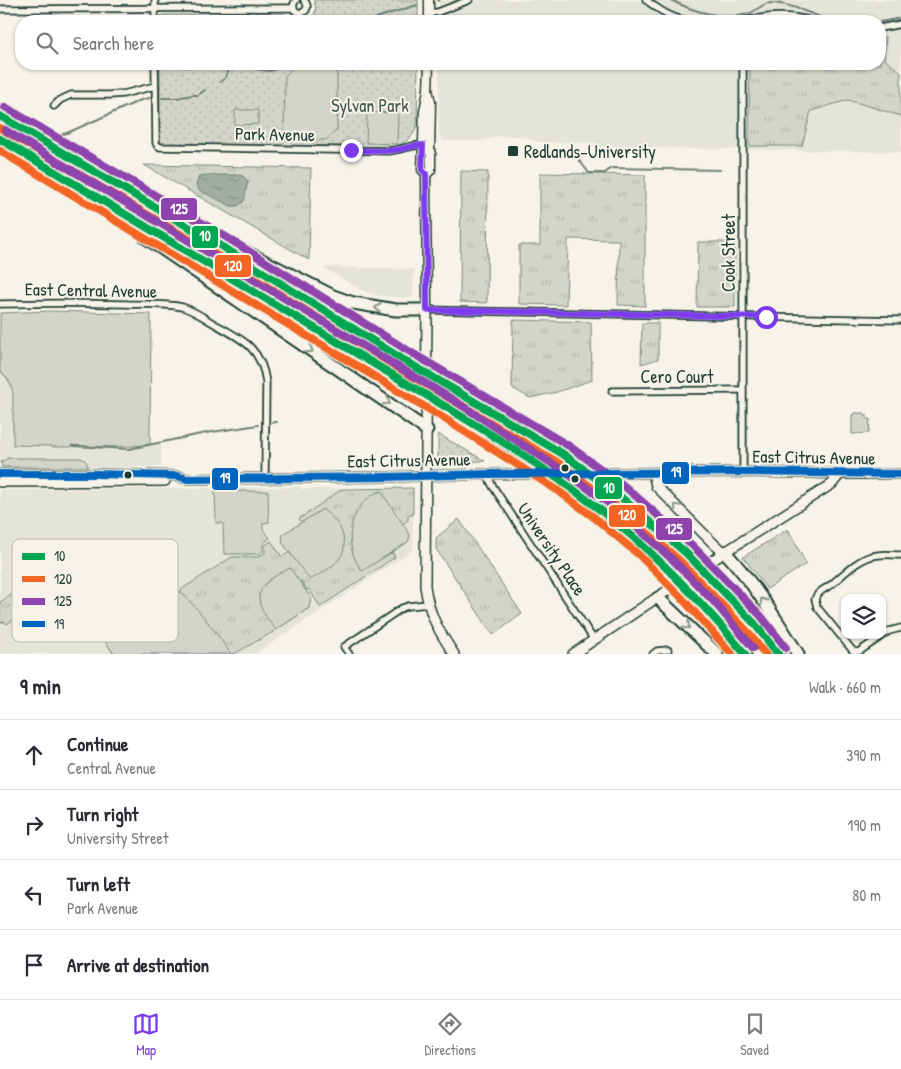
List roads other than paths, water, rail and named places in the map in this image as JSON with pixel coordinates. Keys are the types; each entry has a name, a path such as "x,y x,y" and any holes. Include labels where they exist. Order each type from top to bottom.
{"highway":[{"path":"2,118 221,246 402,359 563,454 616,493 686,553 754,623 778,654"},
{"path":"0,140 522,454 623,528 697,598 745,654"},
{"path":"130,218 145,237 427,430"},
{"path":"221,246 246,252 333,296 353,303 396,310 427,310"},
{"path":"725,552 750,583 798,654"},
{"path":"658,598 716,654"}],"main road":[{"path":"427,310 425,577 428,604 439,630 454,654"},
{"name":"East Citrus Avenue","path":"0,482 180,481 187,479 487,474 810,472 901,474"},
{"path":"653,473 656,486 716,546 725,552"},
{"name":"East Citrus Avenue","path":"0,474 115,474 177,476 187,479"},
{"path":"573,654 725,552 832,484 840,474"}],"street":[{"path":"155,0 155,15"},
{"path":"296,0 294,8 298,13 305,11 308,5 304,0"},
{"path":"429,0 429,15"},
{"path":"433,15 469,0"},
{"path":"646,0 667,15"},
{"path":"0,9 294,8"},
{"path":"886,27 901,24"},
{"path":"54,106 64,97 71,95 123,94 155,86 155,70"},
{"path":"429,70 428,90 424,111 422,170 426,174 427,310 901,320"},
{"name":"Cook Street","path":"743,70 743,472"},
{"name":"Park Avenue","path":"155,86 156,143 160,147 388,151 423,145"},
{"path":"426,174 431,170 431,102 428,90"},
{"name":"East Central Avenue","path":"0,304 170,305 192,311 243,340 260,359 266,382 265,478"},
{"name":"Cero Court","path":"612,391 742,390"},
{"name":"University Place","path":"487,474 492,485 594,640"},
{"path":"901,554 878,555 867,558 819,592 815,599 817,606 853,651 860,651 889,631 901,628"},
{"path":"349,654 344,647 402,608 428,604"},
{"path":"653,654 657,651 668,650"}],"water":[{"path":"241,175 248,181 244,201 238,206 231,206 199,190 196,185 199,176"}],"waterway":[{"path":"671,0 688,8 714,15"},
{"path":"744,15 769,3 780,4 814,15"},
{"path":"385,15 417,5"},
{"path":"886,21 901,18"},
{"path":"220,82 225,78 229,70"},
{"path":"263,70 273,70"},
{"path":"162,98 198,95 205,90"},
{"path":"48,138 67,133 141,100 150,98"},
{"path":"10,140 31,139"},
{"path":"579,160 589,173 605,173 611,168 720,170"},
{"path":"272,422 277,422"},
{"path":"73,446 129,449 206,433 258,425"}],"place":[{"name":"Redlands–University","path":"513,151"}],"park label":[{"name":"Sylvan Park","path":"370,105"}]}
